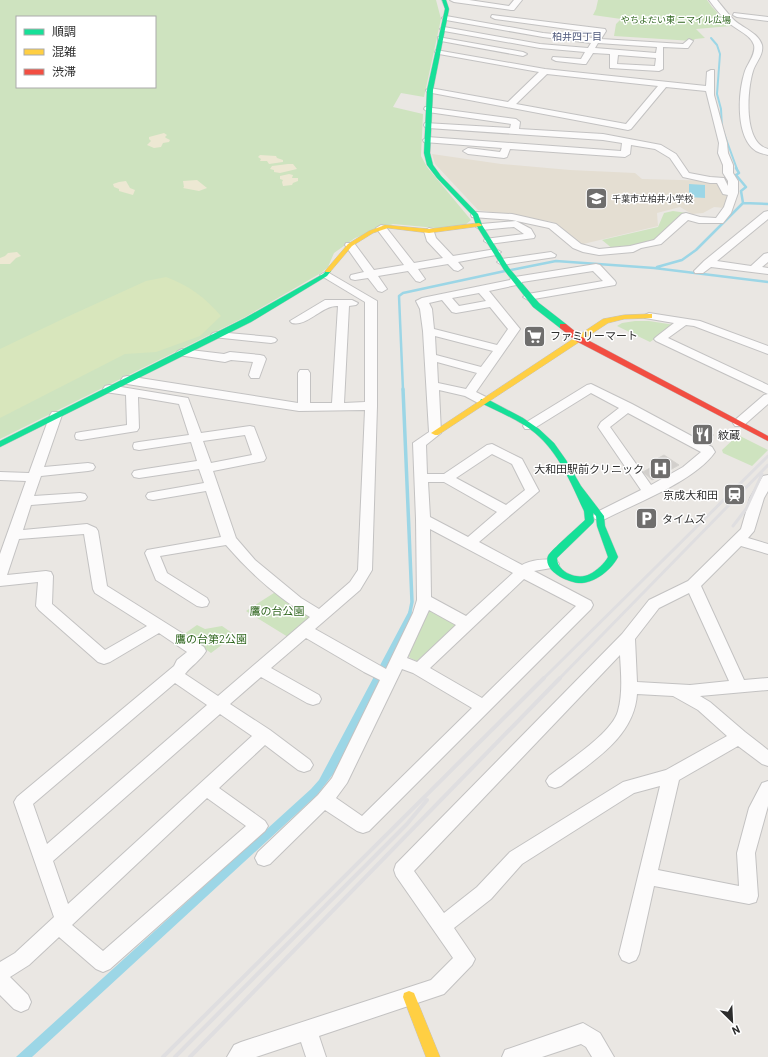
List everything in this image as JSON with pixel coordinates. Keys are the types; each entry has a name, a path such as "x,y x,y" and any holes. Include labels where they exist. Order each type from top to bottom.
{"street":[{"path":"444,0 449,12 441,39 430,90 428,108 427,154 430,165 479,222 496,252 528,297 547,315 579,339 739,423 768,440"},
{"path":"454,0 511,8 518,0"},
{"path":"713,0 726,15 752,37 758,46 758,52 749,71 744,103 748,133 751,140 760,150 768,152"},
{"path":"449,12 520,31 596,41 685,46 689,41"},
{"path":"486,15 602,31 583,62 556,60"},
{"path":"737,15 768,19"},
{"path":"506,40 532,22"},
{"path":"444,29 540,46 590,52 660,56"},
{"path":"441,39 523,54"},
{"path":"614,54 613,66 659,69 660,45"},
{"path":"439,52 545,71 710,89"},
{"path":"510,105 545,71"},
{"path":"130,387 182,353 248,320 325,275 350,245 381,228 388,226 429,231 512,217 552,226 577,246 587,250 599,252 633,249 638,246 657,242 686,216 699,220 719,221 726,213 733,192 733,181 728,173 728,165 723,154 724,146 710,96 711,72"},
{"path":"430,90 628,127 664,84"},
{"path":"427,140 460,142 459,149 504,155 516,122 428,108"},
{"path":"428,125 603,137 658,147 673,156 686,175 710,180 721,180 726,192 733,192"},
{"path":"567,150 569,135"},
{"path":"508,146 626,154 626,142"},
{"path":"698,271 768,214"},
{"path":"479,222 518,225 527,231 530,236 489,241"},
{"path":"381,228 420,279"},
{"path":"429,231 432,239 458,268"},
{"path":"350,245 382,289"},
{"path":"355,276 496,252"},
{"path":"435,433 429,331 426,309 422,301 482,289 510,273 551,256"},
{"path":"754,269 768,256"},
{"path":"708,263 768,271"},
{"path":"510,273 596,267 611,284 528,297"},
{"path":"42,860 355,586 365,570 371,406 371,302 325,275"},
{"path":"469,393 514,329 482,289"},
{"path":"445,297 456,310 493,303"},
{"path":"296,321 329,302 371,304"},
{"path":"338,406 344,302"},
{"path":"264,858 324,800 338,783 387,676 397,661 421,613 424,600 423,519 419,443 610,319 624,316 650,316 684,321 710,327 768,350"},
{"path":"684,321 660,338 768,390"},
{"path":"429,331 500,349"},
{"path":"217,335 271,340"},
{"path":"182,353 225,358 230,356 260,359 255,375"},
{"path":"431,357 484,371"},
{"path":"304,373 304,407"},
{"path":"431,385 469,393 529,426 546,438 554,448 577,487 588,512 590,521 552,557 552,564 558,572 574,579 582,580 593,577 611,561 613,554 601,526 600,516 577,487"},
{"path":"0,444 109,389 130,387 304,407 371,406"},
{"path":"130,387 184,401 195,439 229,540 250,563 296,602 320,616"},
{"path":"81,436 134,428 130,387"},
{"path":"529,426 591,388 703,447 708,452 694,464 600,516"},
{"path":"739,423 768,398"},
{"path":"628,407 604,427 649,490"},
{"path":"0,574 27,501 56,415"},
{"path":"139,446 250,430 259,458 139,474"},
{"path":"447,478 492,448 517,462 532,491 469,543"},
{"path":"0,476 36,475 88,467"},
{"path":"420,478 447,478 507,512"},
{"path":"237,1057 241,1052 437,987 465,959 404,870 627,638 654,604 693,585 737,540 748,531 757,498 768,479"},
{"path":"153,496 212,486"},
{"path":"27,501 80,497"},
{"path":"324,800 362,826 586,605 423,519"},
{"path":"15,535 87,529 91,531 100,589 198,651 183,664 174,676 23,802 61,922 103,963 259,826 206,788"},
{"path":"202,602 161,576 152,553 229,540"},
{"path":"737,540 768,549"},
{"path":"419,669 528,567 552,564"},
{"path":"0,581 46,576 44,606 104,658 159,626"},
{"path":"693,585 739,686"},
{"path":"424,600 467,624"},
{"path":"305,630 370,668 387,676"},
{"path":"555,781 610,736 625,716 629,688 627,638"},
{"path":"397,661 419,669 483,707"},
{"path":"260,669 313,699"},
{"path":"174,676 264,735 304,764"},
{"path":"629,688 690,691 768,684"},
{"path":"676,691 704,706 739,737 768,759"},
{"path":"0,973 22,959 264,735"},
{"path":"442,926 484,893 516,858 629,786 671,776 739,737"},
{"path":"629,954 671,776"},
{"path":"647,876 749,896 746,853 758,808 768,788"},
{"path":"0,981 22,1002"},
{"path":"409,997 432,1057"},
{"path":"307,1030 316,1057"},
{"path":"512,1057 583,1033 593,1040 604,1057"}],"shaded area":[{"name":"千葉市立柏井小学校","path":"432,154 501,164 570,170 635,173 642,179 719,181 724,194 730,195 725,208 714,207 703,213 692,214 680,207 657,213 658,226 579,245 553,222 478,210 435,164"}],"green space":[{"path":"0,0 436,0 441,19 424,97 401,93 393,107 423,114 421,156 427,167 471,220 465,225 436,228 393,224 355,238 334,253 328,267 321,273 245,317 0,439"},
{"name":"やちよだい東 ニマイル広場","path":"598,0 707,0 731,26 696,29 705,38 695,39 693,41 614,36 616,24 621,19 593,15"},
{"path":"673,211 687,213 655,241 613,249 602,240 658,227 664,213"},
{"path":"166,277 182,284 196,293 209,303 221,316 200,336 156,352 125,354 0,418 0,349 146,281"},
{"path":"649,321 675,325 650,342 617,326 622,323"},
{"path":"738,435 768,450 752,466 723,453 722,450"},
{"name":"鷹の台公園","path":"277,591 310,614 309,619 288,637 246,611"},
{"path":"431,607 460,623 417,661 410,658 408,654 426,613"},
{"name":"鷹の台第2公園","path":"197,625 205,629 222,626 235,635 211,653 184,634"}],"sand":[{"path":"164,133 167,135 165,137 170,140 169,142 163,143 161,147 154,148 147,145 151,141 149,137"},
{"path":"260,155 276,156 277,158 283,160 283,162 269,164 267,161 260,161 261,159 258,157"},
{"path":"293,164 297,169 280,173 274,172 274,170 270,169 272,166"},
{"path":"289,174 293,175 292,178 298,178 298,181 292,185 283,186 283,180 280,179 280,176"},
{"path":"197,180 207,188 199,191 183,188 183,181"},
{"path":"126,181 130,188 135,190 133,195 119,191 119,189 114,187 113,184"},
{"path":"17,252 21,256 16,258 10,264 0,264 0,258 8,253"}],"water":[{"path":"689,184 705,185 705,198 689,197"},
{"path":"411,607 412,616 410,622 334,773 317,795 32,1057 16,1057 311,789 319,780"}],"building":[{"name":"紋蔵","path":"700,428 714,435 705,442 692,435"},
{"name":"大和田駅前クリニック","path":"664,455 679,465 652,480 643,472 655,465 651,462"}],"waterway":[{"path":"711,38 717,45 720,54 717,94 721,109 722,128 737,169"},
{"path":"736,168 739,173 736,175 746,187 741,191 743,203"},
{"path":"657,267 682,260 696,250 743,203"},
{"path":"743,203 768,204"},
{"path":"511,270 556,261 654,268 768,282"},
{"path":"403,390 399,296 403,293 505,271"},
{"path":"403,389 412,602 410,612"}],"railway":[{"path":"543,679 768,456"},
{"path":"559,679 768,465"},
{"path":"733,526 746,509 762,474"},
{"path":"163,1057 544,678"},
{"path":"190,1057 560,678"},
{"path":"175,1057 407,824 427,800"}],"traffic: fast":[{"path":"444,0 447,9 430,90 427,153 430,165 439,177 476,215 479,225 506,269 536,305 563,326"},
{"path":"0,444 248,320 325,275 328,271"},
{"path":"484,401 537,431 559,455 577,487"},
{"path":"577,487 600,516 601,526 613,557 611,561 593,577 582,580 574,579 558,572 552,564 552,557 590,521 588,511 577,487"}],"traffic: slow":[{"path":"328,271 350,245 371,232 387,226 429,231 479,225"},
{"path":"435,433 606,321 624,317 649,316"},
{"path":"409,997 433,1057"}],"traffic: jam":[{"path":"563,326 579,339 768,439"}],"place":[{"name":"千葉市立柏井小学校","path":"597,199"},
{"name":"ファミリーマート","path":"535,336"},
{"name":"紋蔵","path":"703,435"},
{"name":"大和田駅前クリニック","path":"660,469"},
{"name":"京成大和田","path":"734,495"},
{"name":"タイムズ","path":"647,519"}],"district":[{"name":"柏井四丁目","path":"577,36"}]}
